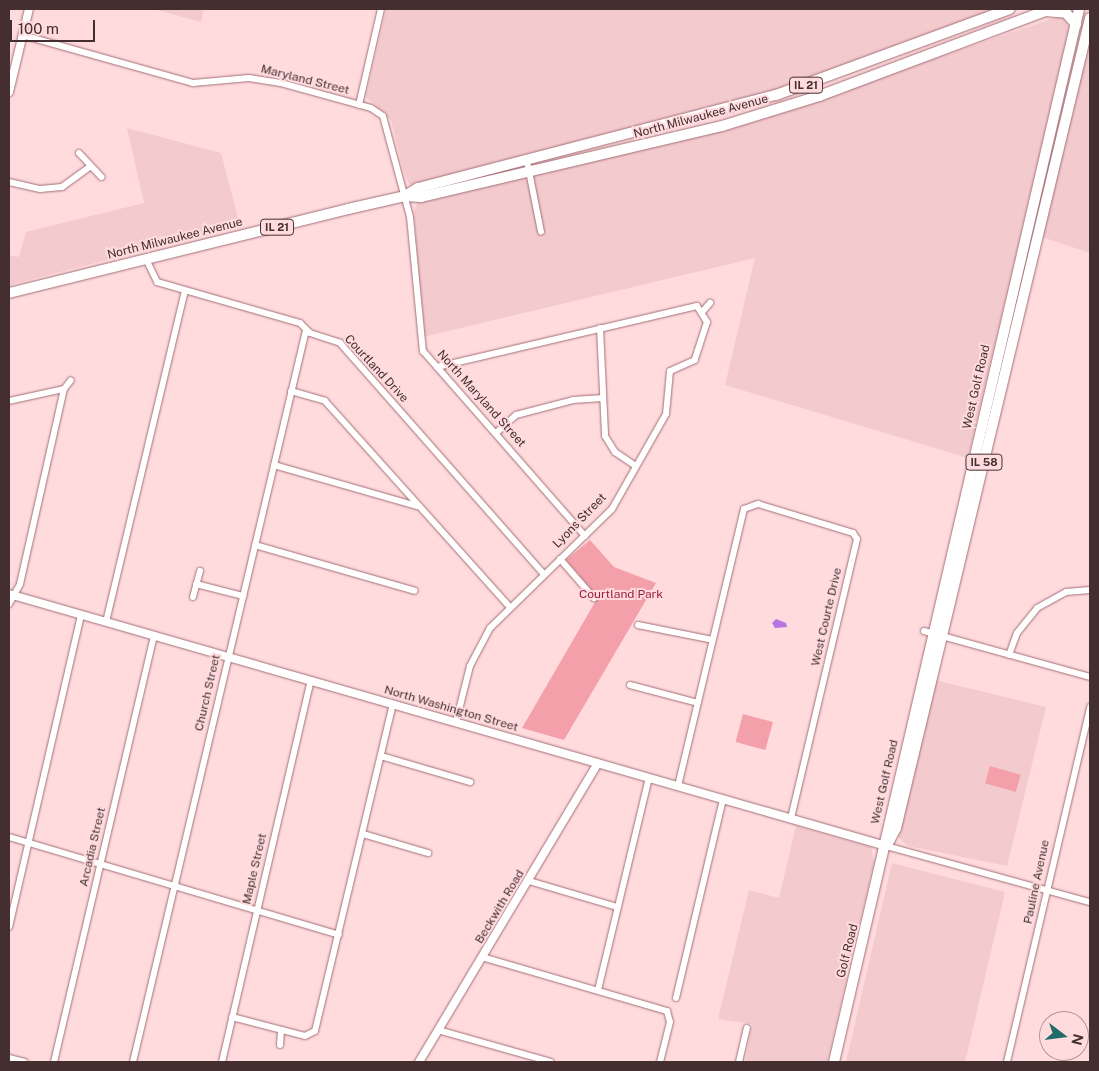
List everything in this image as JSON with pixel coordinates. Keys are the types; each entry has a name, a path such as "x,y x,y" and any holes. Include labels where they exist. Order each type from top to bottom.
{"main road":[{"name":"North Milwaukee Avenue","path":"9,293 405,196 420,197 783,93 1010,9"},
{"name":"West Golf Road","path":"886,846 896,828 933,634 1079,9"},
{"name":"North Milwaukee Avenue","path":"528,166 781,108 1048,10"},
{"path":"1048,10 1066,13 1076,24"},
{"name":"West Golf Road","path":"933,634 1090,18"},
{"name":"Golf Road","path":"834,1062 886,846"}],"street":[{"path":"9,92 12,60 22,35 29,9"},
{"path":"359,105 381,9"},
{"name":"Maryland Street","path":"22,35 193,83 257,79 378,111 387,123 405,196"},
{"path":"79,153 100,177"},
{"path":"9,182 33,188 62,187 90,166"},
{"path":"528,166 541,232"},
{"name":"North Maryland Street","path":"405,196 414,240 419,341 437,367 585,536"},
{"name":"Courtland Drive","path":"146,259 157,282 300,323 306,330 344,347 544,574"},
{"path":"106,622 185,291"},
{"path":"437,367 697,306 703,311 710,303"},
{"name":"Lyons Street","path":"456,722 473,657 508,605 585,536 612,508 666,414 670,371 695,360 707,322 703,311"},
{"path":"600,328 607,443 636,466"},
{"name":"Church Street","path":"133,1062 306,330"},
{"path":"9,604 11,595 20,584 64,389 71,380"},
{"path":"9,401 64,389"},
{"path":"291,391 325,401 417,506 508,605"},
{"path":"496,433 516,416 573,400 603,398"},
{"path":"274,464 417,506"},
{"name":"West Courte Drive","path":"713,640 744,509 758,504 853,533 857,539 792,819"},
{"path":"255,545 415,591"},
{"path":"560,559 594,598"},
{"path":"193,597 200,570"},
{"path":"196,584 243,596"},
{"path":"1009,655 1016,634 1037,608 1066,592 1090,590"},
{"name":"North Washington Street","path":"11,595 886,846"},
{"path":"9,927 81,615"},
{"path":"638,625 713,640 678,786"},
{"path":"933,634 1090,677"},
{"name":"Arcadia Street","path":"54,1062 154,636"},
{"name":"Maple Street","path":"222,1062 312,681"},
{"path":"630,685 698,703"},
{"path":"232,1017 298,1035 311,1035 318,1025 393,704"},
{"name":"Pauline Avenue","path":"1007,1062 1090,707"},
{"path":"381,756 470,782"},
{"name":"Beckwith Road","path":"419,1062 598,763"},
{"path":"598,990 649,778"},
{"path":"676,998 723,799"},
{"path":"362,834 428,853"},
{"path":"9,837 256,912 339,935"},
{"path":"886,846 1090,902"},
{"path":"529,881 617,907"},
{"path":"482,957 598,990 670,1014 660,1062"},
{"path":"739,1062 747,1028"},
{"path":"280,1045 281,1030"},
{"path":"438,1030 551,1062"},
{"path":"9,1058 25,1062"}],"shaded area":[{"path":"154,9 204,9 201,22"},
{"path":"386,9 998,9 761,95 415,186 409,184 404,173 391,120 366,97"},
{"path":"1063,15 1069,29 968,458 725,385 755,258 423,337 414,212 418,201 724,130"},
{"path":"1090,38 1090,253 1042,237"},
{"path":"127,128 221,153 240,226 9,285 9,255 19,257 26,232 144,203"},
{"path":"776,619 786,623 787,627 775,628 772,623"},
{"path":"935,680 1046,707 1007,866 908,846 898,837"},
{"path":"796,826 871,847 874,862 827,1062 745,1062 752,1024 718,1019 749,890 779,898"},
{"path":"892,863 1005,892 965,1062 846,1062"}],"green space":[{"name":"Courtland Park","path":"590,540 614,567 656,583 564,740 522,728 598,597 566,560"},
{"path":"743,714 773,722 765,750 735,742"},
{"path":"990,766 1021,775 1016,792 985,783"}]}
